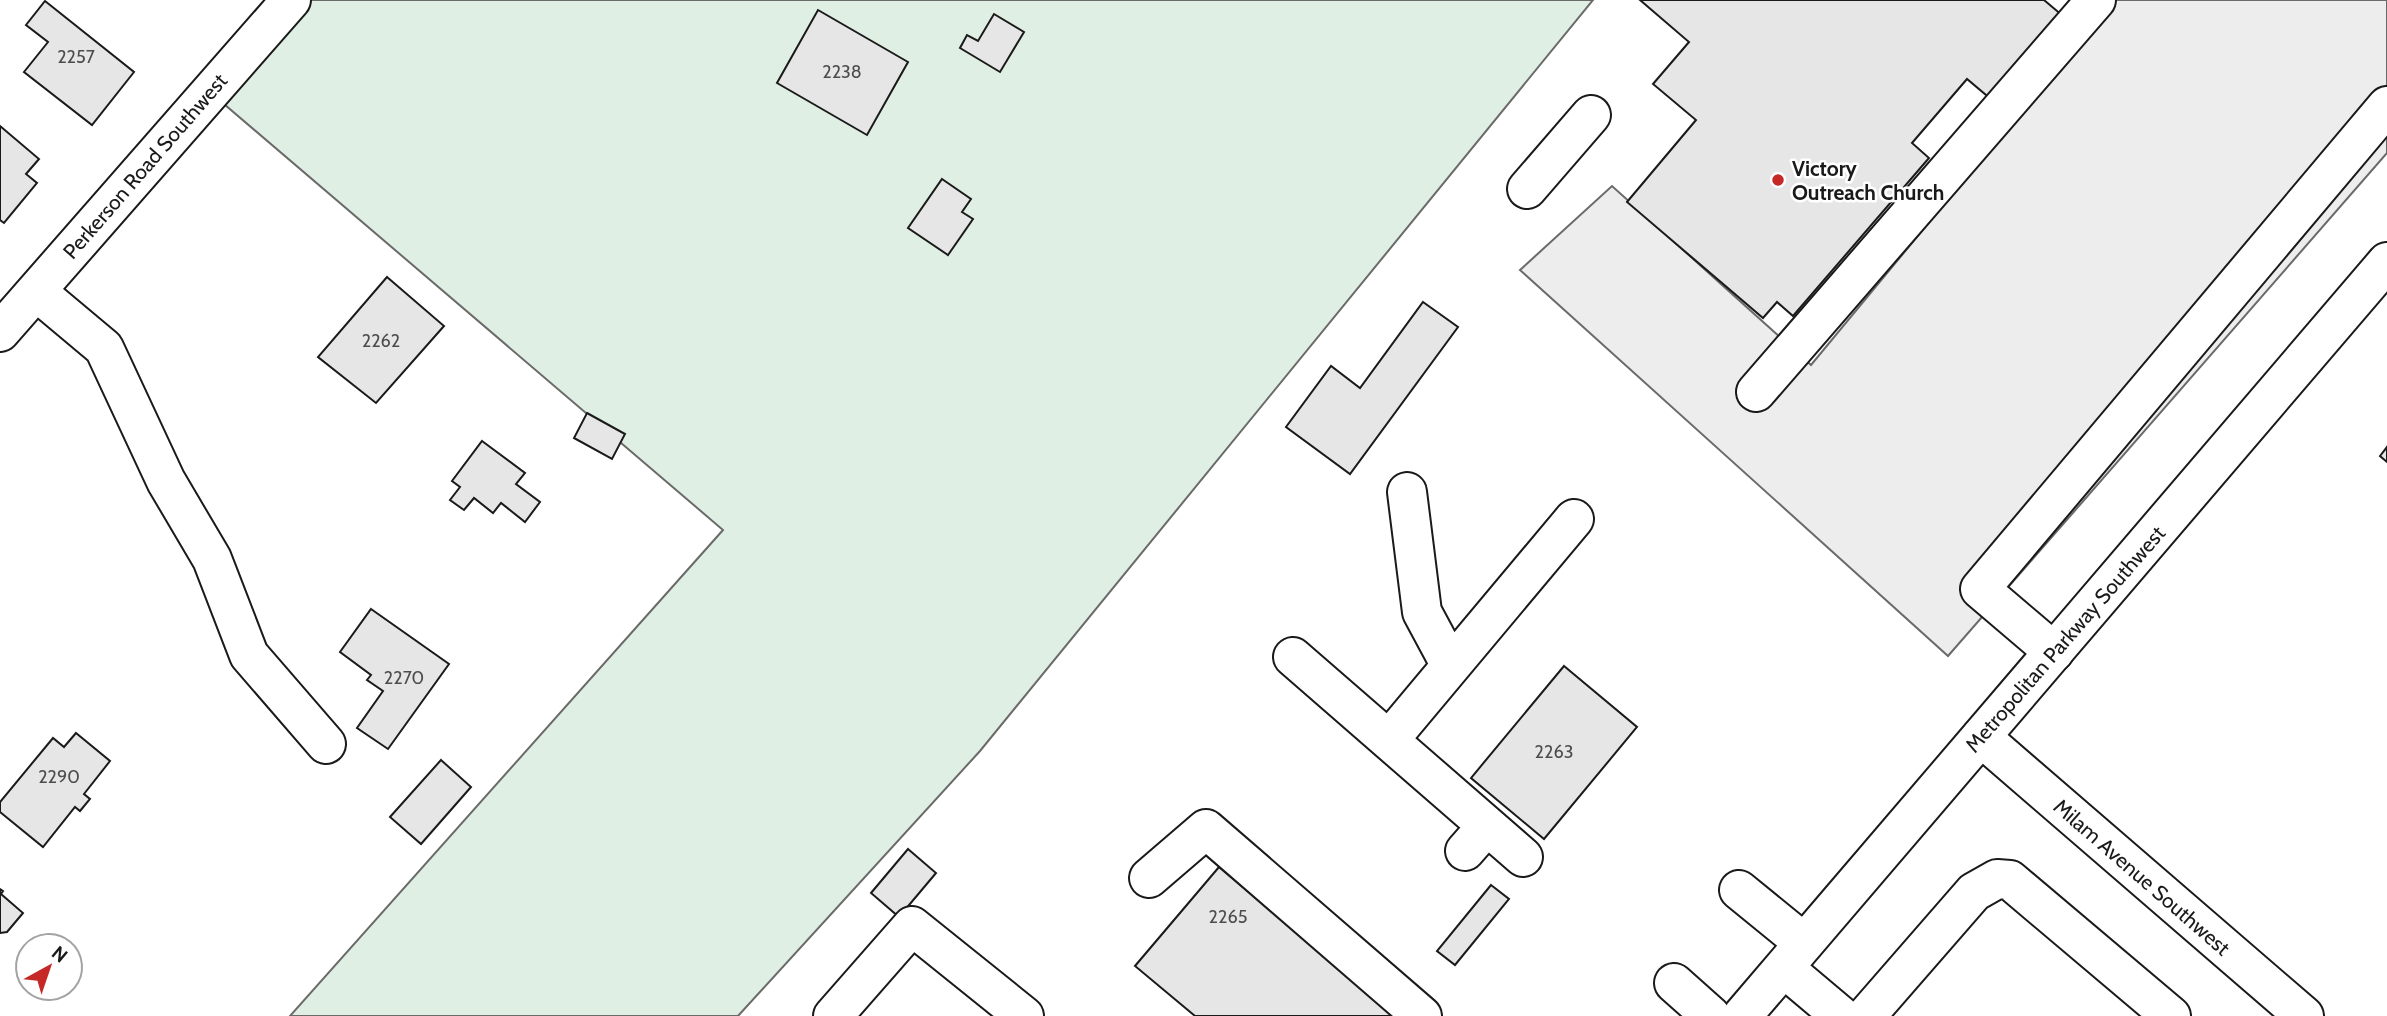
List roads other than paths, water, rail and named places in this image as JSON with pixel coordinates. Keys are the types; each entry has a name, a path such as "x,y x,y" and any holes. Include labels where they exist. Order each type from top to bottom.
{"street":[{"name":"Perkerson Road Southwest","path":"0,332 291,0"},
{"path":"1756,392 2096,0"},
{"path":"2054,652 1980,589 2387,106"},
{"path":"1527,189 1591,115"},
{"name":"Metropolitan Parkway Southwest","path":"1742,1016 2387,262"},
{"path":"36,291 104,348 166,481 212,559 249,655 327,744"},
{"path":"1407,492 1422,612 1451,666"},
{"path":"1389,740 1574,519"},
{"path":"1293,657 1389,740 1476,839 1523,857"},
{"name":"Milam Avenue Southwest","path":"1981,737 2304,1016"},
{"path":"1149,877 1206,829 1422,1016"},
{"path":"1866,1016 1974,892 1997,880 2010,880 2171,1016"},
{"path":"1739,891 1841,1016"},
{"path":"833,1016 912,926 1024,1016"},
{"path":"1674,983 1711,1016"}],"place":[{"name":"Victory Outreach Church","path":"1778,180"}]}
